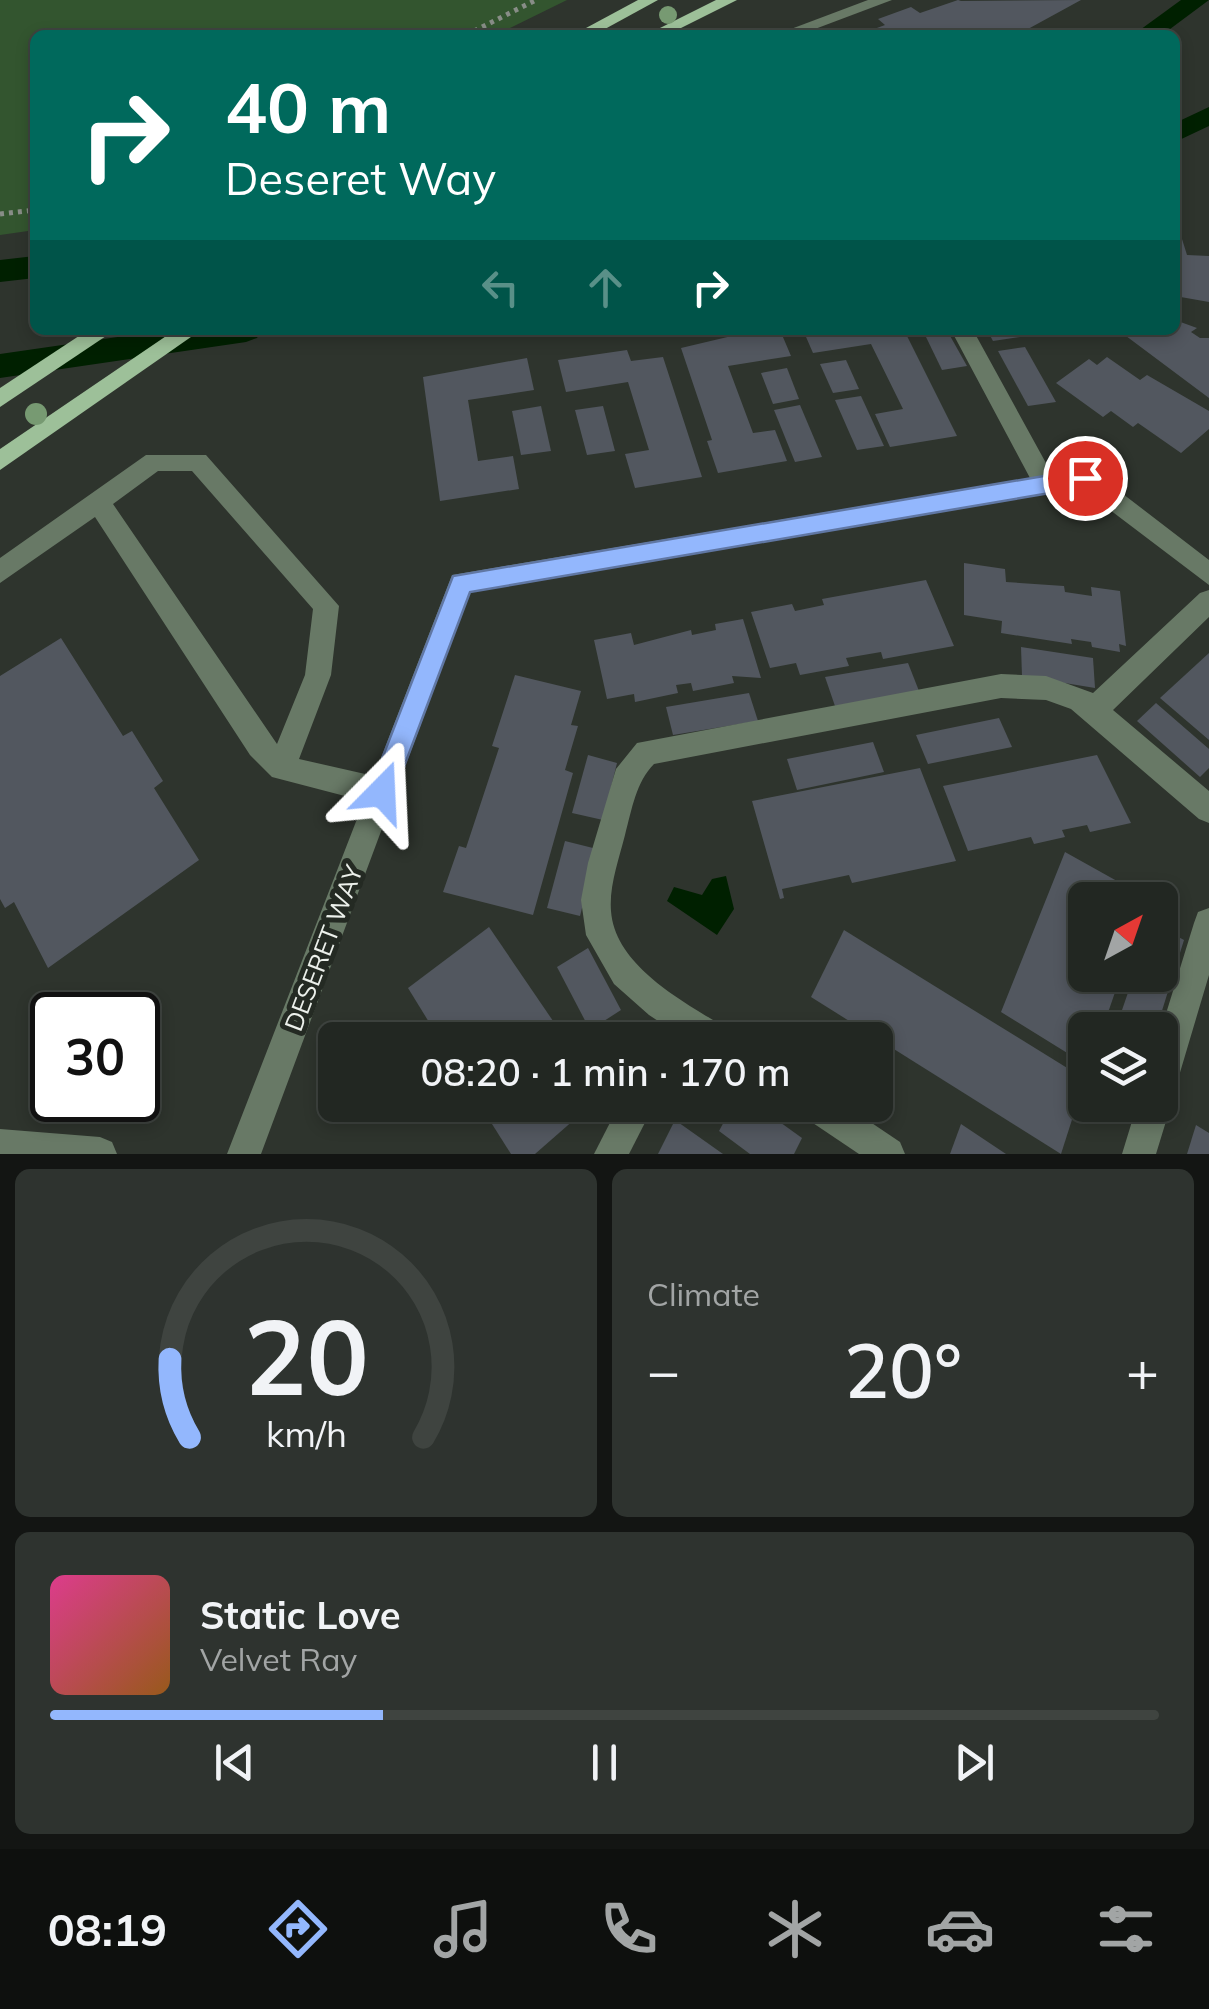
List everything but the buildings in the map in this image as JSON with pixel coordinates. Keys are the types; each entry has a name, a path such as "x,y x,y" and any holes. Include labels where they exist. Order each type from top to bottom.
{"main road":[{"path":"591,30 650,0"},
{"path":"665,30 730,0"},
{"path":"0,399 97,335"},
{"path":"0,460 183,335"}],"street":[{"path":"795,30 856,5 884,0"},
{"path":"965,335 1046,485"},
{"path":"0,572 154,462 198,462 326,606 318,675 282,768"},
{"name":"DESERET WAY","path":"244,1154 462,583 1085,478 1209,574"},
{"path":"98,502 260,746 282,768 382,792"},
{"path":"1094,710 1209,601"},
{"path":"669,1022 614,956 596,913 630,770 637,758 647,752 1001,686 1062,692 1094,710 1209,809"},
{"path":"1178,1026 1209,923"},
{"path":"611,1154 628,1122"},
{"path":"841,1122 888,1154"},
{"path":"1139,1154 1149,1122"},
{"path":"0,1146 100,1154"}],"path":[{"path":"476,30 536,0"},
{"path":"0,214 30,211"}],"shaded area":[{"path":"0,0 567,0 506,30 30,30 30,231 0,235"},
{"path":"726,876 734,909 717,935 667,901 674,887 702,895 712,879"}],"waterway":[{"path":"1152,30 1197,0"},
{"path":"1180,131 1209,115"},
{"path":"0,271 30,268"},
{"path":"0,366 212,335"}],"route":[{"path":"382,792 462,583 1085,478"}]}
